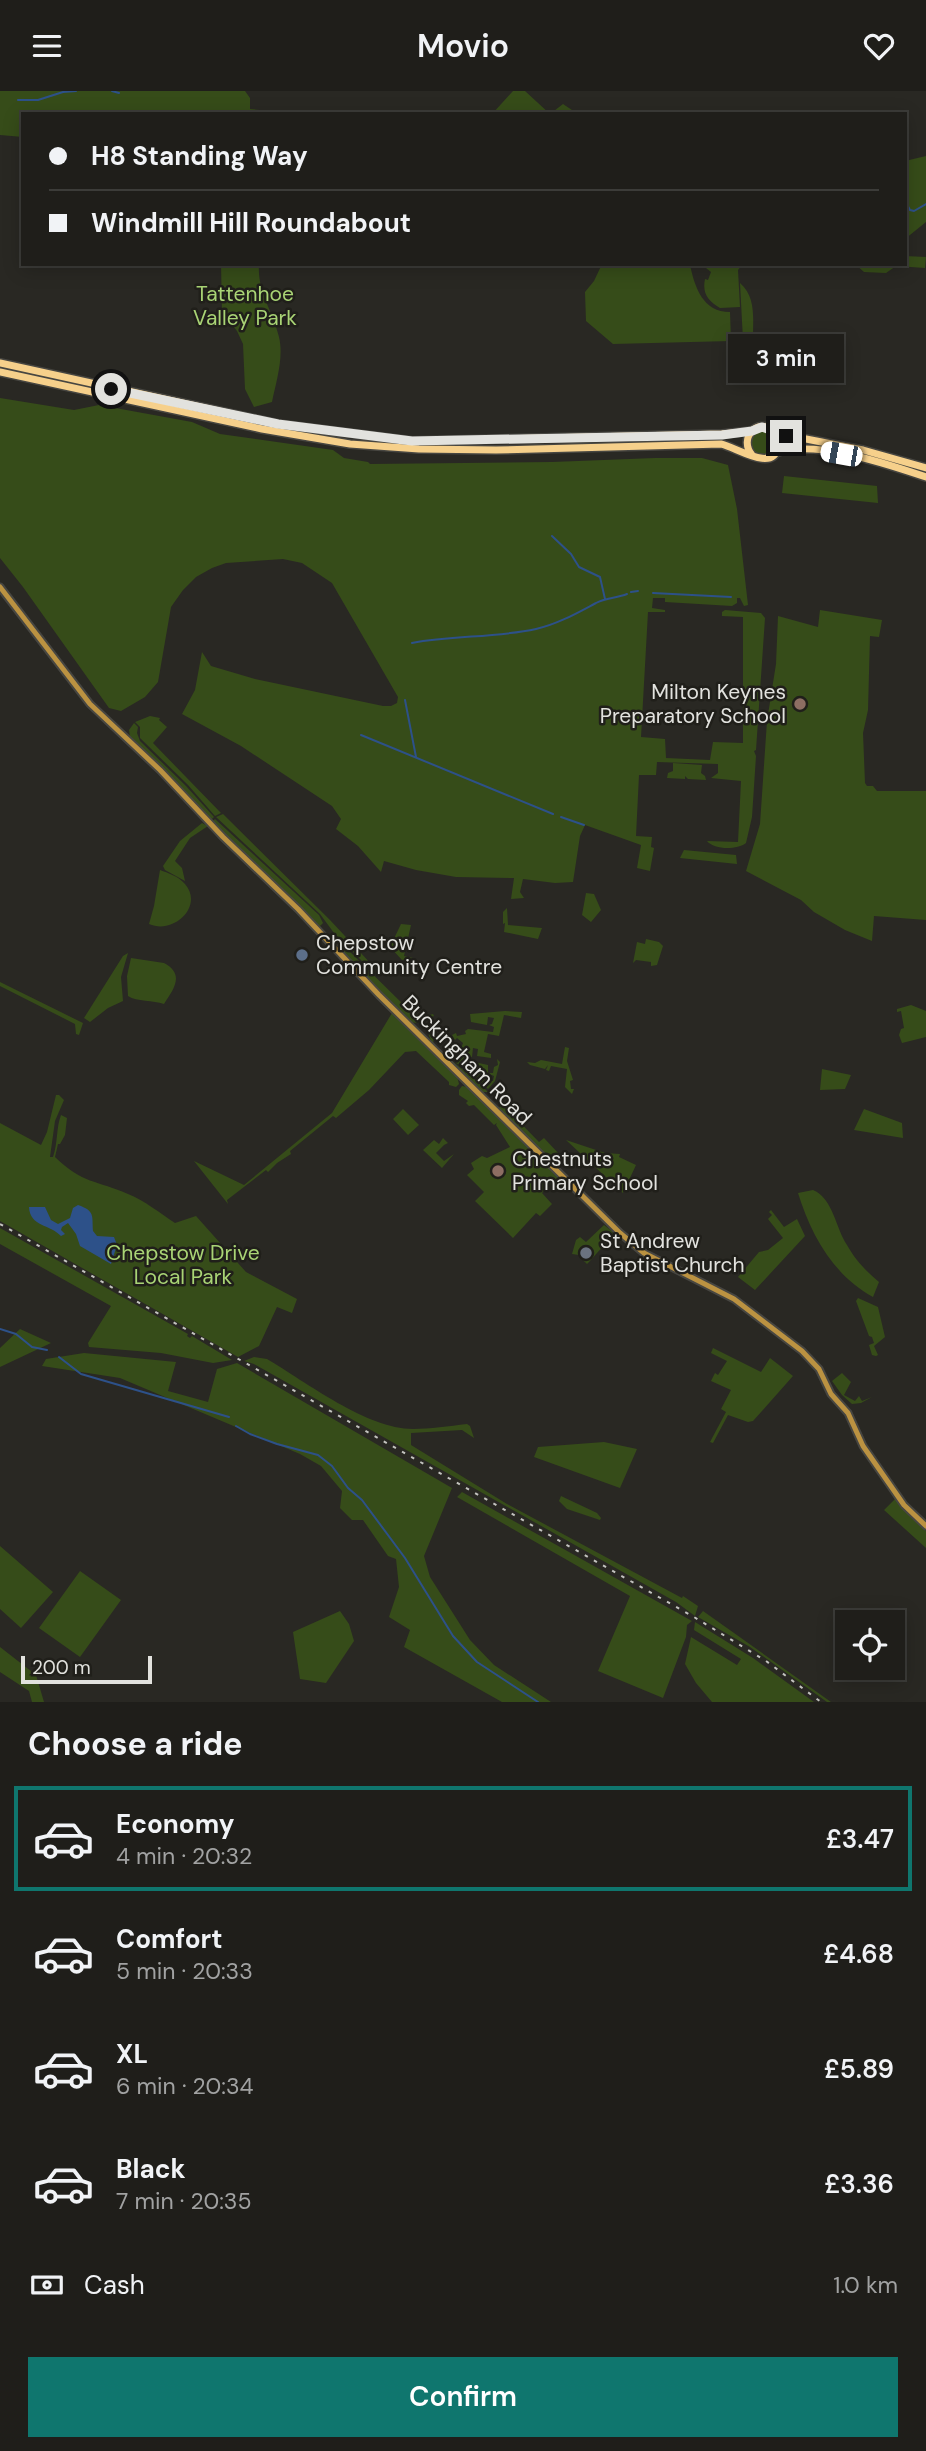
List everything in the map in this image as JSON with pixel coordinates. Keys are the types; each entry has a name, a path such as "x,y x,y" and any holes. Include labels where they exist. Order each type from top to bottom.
{"highway":[{"path":"0,363 262,425"},
{"path":"0,372 350,444 419,449 496,450 721,444 739,448 764,460 775,453 792,448 823,451 893,466 926,477"},
{"path":"278,428 412,441 722,435 766,428 775,433 863,450 926,468"},
{"path":"752,431 747,440 752,455"},
{"path":"775,433 779,443 775,453"}],"main road":[{"name":"Buckingham Road","path":"0,587 90,704 160,770 338,953 620,1233 644,1253 734,1299 802,1351 818,1369 831,1394 848,1413 863,1446 898,1496 926,1526"}],"green space":[{"path":"0,91 245,91 250,98 250,109 260,110 21,112 21,137 0,135"},
{"path":"513,91 525,91 548,112 494,112"},
{"path":"563,104 575,112 553,112"},
{"path":"926,156 926,222 907,237 907,161"},
{"path":"907,256 926,257 925,268 896,266 907,266"},
{"name":"Tattenhoe Valley Park","path":"221,266 259,266 260,284 276,328 281,353 272,402 254,407 245,389 243,344 237,331 222,312"},
{"path":"601,266 690,266 698,290 707,303 713,308 730,312 731,341 613,344 586,321 585,292"},
{"path":"704,266 741,266 738,270 740,307 720,308 709,299 704,284 711,272"},
{"path":"857,266 896,266 886,273 864,272"},
{"path":"740,283 751,301 751,343 743,340"},
{"path":"0,398 74,410 99,405 192,422 220,434 333,450 344,458 370,464 702,458 728,465 737,509 748,605 744,606 740,598 737,598 737,603 732,606 665,602 665,598 653,598 652,608 665,612 648,612 641,737 665,739 666,758 710,760 713,742 743,743 743,617 722,616 722,612 761,613 765,618 754,751 756,756 752,817 746,843 726,848 707,841 738,842 741,781 711,778 718,773 718,764 657,762 656,775 639,775 636,836 652,837 651,847 654,848 650,871 637,868 641,845 585,825 580,836 573,882 523,879 520,892 524,898 511,899 514,878 456,877 384,861 381,872 358,846 336,829 341,819 332,806 241,746 182,714 195,690 202,652 211,666 255,679 383,706 397,703 398,697 332,583 302,563 283,559 226,563 212,568 196,577 171,607 158,682 145,697 121,711 109,708 0,558"},
{"path":"763,431 771,435 775,443 771,451 763,455 755,451 751,443 755,435"},
{"path":"784,476 877,486 878,503 782,493"},
{"path":"820,610 882,620 879,637 870,636 868,710 863,733 865,783 877,791 926,791 926,920 874,916 872,941 845,930 814,912 801,900 746,871 760,824 767,721 776,664 778,616 818,627"},
{"path":"150,716 160,718 167,727 153,743 221,813 215,816 140,738 140,727 135,722"},
{"path":"134,723 138,727 140,741 214,817 211,820 130,737 129,730"},
{"path":"673,763 702,765 701,773 706,780 688,779 685,776 685,779 667,778 668,773 673,771"},
{"path":"223,814 330,920 373,966 373,972 334,933 320,914 216,817"},
{"path":"215,819 319,915 323,923 320,926 313,921 224,836 213,821"},
{"path":"202,823 208,826 190,838 175,861 182,868 185,881 165,870 163,866 180,841"},
{"path":"684,850 736,855 737,864 680,858"},
{"path":"160,870 185,884 191,901 184,916 176,922 159,926 149,924"},
{"path":"586,893 594,894 601,910 591,922 582,915"},
{"path":"507,908 508,925 542,928 538,939 504,932 503,912"},
{"path":"401,924 411,925 404,956 413,958 402,960 390,947"},
{"path":"646,939 659,942 663,946 657,965 651,966 651,962 636,960 633,963 637,942 645,944"},
{"path":"341,943 412,1013 434,1016 417,1023 410,1022 340,951 337,945"},
{"path":"128,953 121,977 123,1001 108,1008 90,1022 84,1018 123,956"},
{"path":"131,958 164,963 174,972 176,982 164,1004 128,996 127,976"},
{"path":"0,982 83,1023 79,1035 76,1034 75,1024 0,986"},
{"path":"911,1005 926,1011 926,1037 902,1043 899,1035 904,1028 901,1011 897,1012 897,1009"},
{"path":"522,1012 521,1018 504,1015 499,1036 488,1034 484,1052 491,1054 491,1058 477,1056 478,1049 473,1048 472,1057 467,1056 465,1060 488,1065 488,1074 483,1073 481,1078 493,1081 494,1076 489,1074 493,1073 494,1067 498,1065 497,1059 500,1062 495,1081 488,1089 469,1070 456,1063 463,1043 457,1038 455,1040 452,1035 466,1034 468,1029 493,1032 494,1027 489,1025 494,1018 488,1017 487,1025 471,1022 470,1014"},
{"path":"392,1013 457,1076 459,1084 456,1087 449,1085 416,1051 405,1052 369,1090 336,1118 333,1116 268,1172 266,1170 227,1200 228,1204 194,1161 244,1185 332,1113"},
{"path":"432,1022 435,1029 432,1043 428,1033"},
{"path":"433,1044 474,1079 488,1092 481,1092"},
{"path":"565,1047 569,1048 567,1061 573,1080 570,1081 571,1089 574,1089 572,1094 565,1087 567,1069 551,1066 549,1071 546,1070 548,1065 545,1069 527,1062 535,1063 541,1060 562,1064"},
{"path":"822,1069 851,1075 845,1089 820,1090"},
{"path":"462,1086 469,1087 564,1183 554,1180 542,1193 552,1204 540,1216 536,1213 513,1238 475,1201 484,1192 467,1175 474,1169 471,1163 482,1156 487,1158 510,1147 497,1123 494,1125 474,1105 469,1106 466,1103 468,1101 459,1095"},
{"name":"Chepstow Drive Local Park","path":"56,1095 64,1100 55,1121 50,1157 53,1157 55,1152 61,1115 67,1118 65,1135 58,1144 55,1157 65,1166 82,1177 134,1197 175,1223 196,1216 246,1272 297,1299 292,1313 277,1307 259,1346 238,1357 0,1221 0,1123 41,1145"},
{"path":"502,1104 539,1142 544,1138 560,1155 557,1164 498,1109"},
{"path":"403,1109 419,1125 408,1135 393,1119"},
{"path":"864,1109 902,1123 903,1138 854,1130"},
{"path":"443,1138 448,1143 436,1153 444,1161 454,1154 442,1168 423,1150 434,1140 439,1144"},
{"path":"566,1140 605,1153 620,1154 619,1157 636,1165 623,1193"},
{"path":"813,1190 820,1194 830,1207 854,1256 879,1282 873,1297 835,1266 817,1239 798,1193"},
{"path":"771,1210 784,1227 797,1219 805,1236 755,1290 738,1277 759,1252 768,1250 783,1238 768,1219 772,1215 769,1212"},
{"path":"604,1225 613,1235 587,1264 583,1260 592,1251 588,1246 579,1255 572,1254 576,1240 580,1237 586,1242"},
{"path":"0,1228 232,1360 213,1363 161,1353 89,1347 88,1343 111,1306 0,1244"},
{"path":"858,1298 878,1307 885,1337 874,1346 878,1355 876,1356 872,1355 869,1345 874,1343 856,1301"},
{"path":"20,1329 51,1343 0,1367 0,1348"},
{"path":"713,1348 761,1372 770,1358 793,1376 753,1421 748,1422 728,1415 713,1443 710,1442 726,1412 721,1409 731,1390 711,1381 727,1361 711,1353"},
{"path":"84,1353 176,1362 168,1391 208,1402 217,1369 237,1363 452,1488 424,1556 430,1577 470,1640 494,1665 551,1702 502,1702 404,1647 410,1630 389,1617 399,1587 396,1559 388,1556 363,1520 352,1520 340,1508 342,1491 321,1466 300,1454 120,1378 42,1366 46,1359"},
{"path":"254,1357 267,1359 357,1413 395,1427 413,1429 467,1424 474,1438 462,1430 411,1433 411,1445 507,1504 682,1598 683,1596 698,1606 695,1616 676,1602 254,1364 244,1361"},
{"path":"842,1373 851,1382 844,1395 855,1401 859,1396 862,1401 872,1397 861,1403 852,1404 842,1395 832,1381"},
{"path":"604,1442 637,1449 620,1488 534,1457 538,1447"},
{"path":"462,1492 692,1621 687,1625 686,1637 663,1698 598,1671 630,1596 457,1497"},
{"path":"561,1496 597,1513 600,1520 567,1509 559,1501"},
{"path":"895,1499 926,1531 926,1548 884,1510"},
{"path":"0,1546 53,1592 21,1628 0,1609"},
{"path":"80,1571 121,1600 80,1657 39,1628"},
{"path":"340,1611 349,1624 354,1641 326,1683 300,1679 293,1632"},
{"path":"703,1611 831,1702 827,1702 750,1647 698,1617"},
{"path":"695,1622 753,1658 814,1702 712,1702 685,1664 691,1637 737,1665 741,1659 694,1630"},
{"path":"0,1647 36,1675 44,1702 32,1702 29,1691 0,1672"}],"water":[{"path":"78,1205 90,1212 93,1231 97,1236 114,1237 117,1245 111,1264 80,1246 68,1223 62,1227 61,1230 65,1234 61,1236 37,1222 29,1207 45,1207 51,1220 58,1224 70,1218 73,1208"}],"waterway":[{"path":"18,100 38,100 76,91"},
{"path":"112,91 119,93"},
{"path":"907,205 914,211 926,204"},
{"path":"552,536 571,554 579,567 600,577 605,599"},
{"path":"631,592 638,591"},
{"path":"653,593 731,597"},
{"path":"412,643 536,629 560,621 600,601 627,594"},
{"path":"405,700 416,757"},
{"path":"361,735 553,814"},
{"path":"561,817 584,825"},
{"path":"0,1329 16,1334 32,1347 47,1350"},
{"path":"59,1357 81,1374 229,1417"},
{"path":"236,1426 277,1444 318,1455 332,1466 348,1488 362,1500 405,1558 453,1636 477,1662 538,1702"}],"railway":[{"path":"0,1224 694,1617 766,1661 821,1702"}],"place":[{"name":"Milton Keynes Preparatory School","path":"800,704"},
{"name":"Chepstow Community Centre","path":"302,955"},
{"name":"Chestnuts Primary School","path":"498,1171"},
{"name":"St Andrew Baptist Church","path":"586,1253"}],"route":[{"path":"111,389 278,424 412,441 722,435 762,427 786,436"}]}
